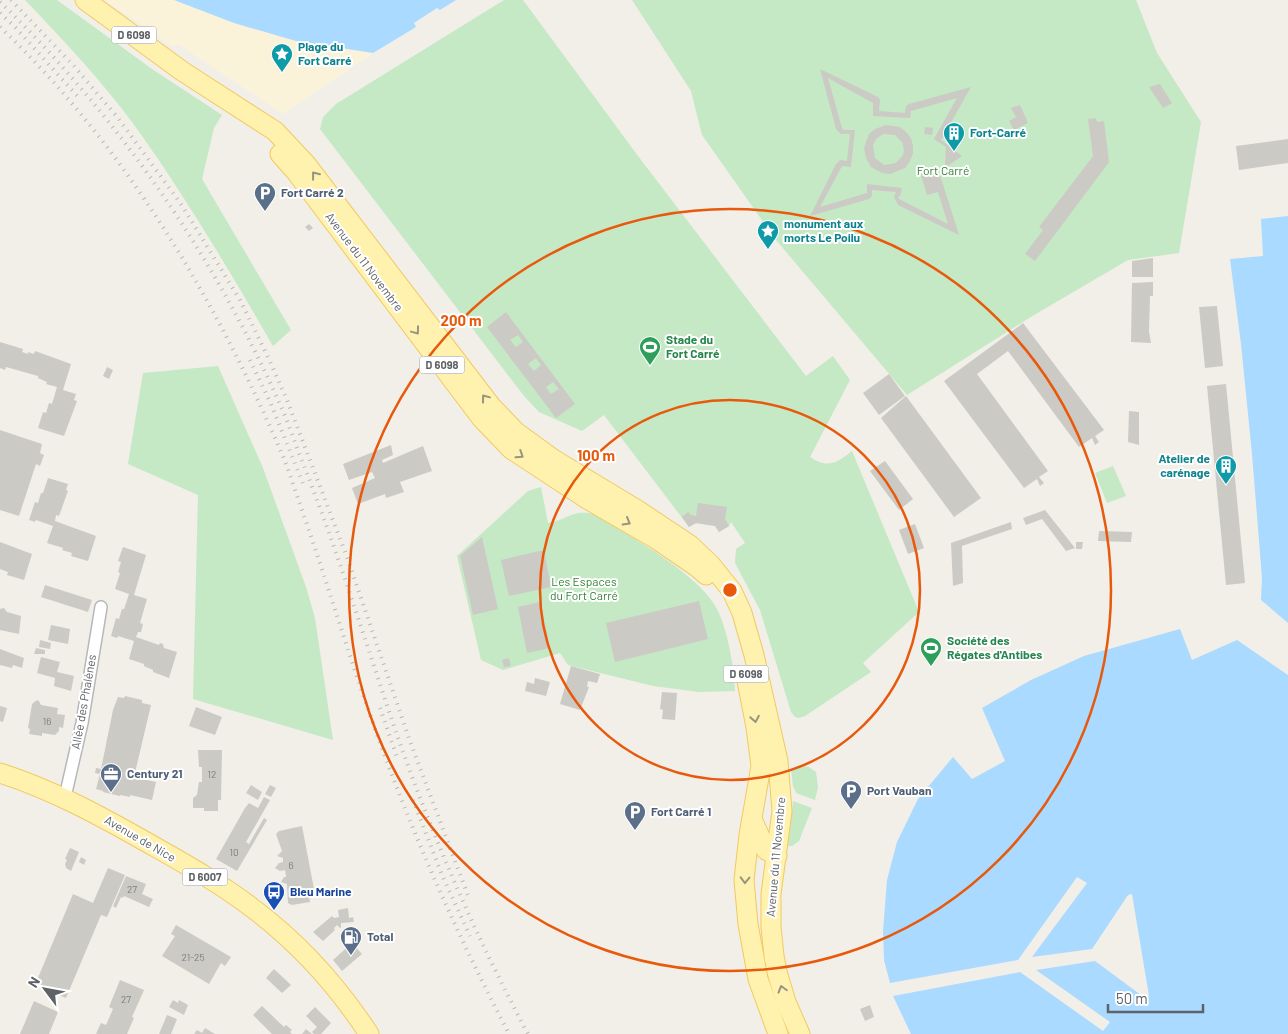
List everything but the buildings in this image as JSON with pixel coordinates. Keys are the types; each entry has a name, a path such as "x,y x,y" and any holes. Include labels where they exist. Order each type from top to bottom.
{"main road":[{"name":"D 6098","path":"85,0 182,71"},
{"name":"Avenue du 11 Novembre","path":"182,71 267,139 296,172 482,419 511,449 697,567 713,582 722,596 735,625 756,727 761,766 744,880 748,924 758,979 778,1034"},
{"name":"Avenue du 11 Novembre","path":"182,71 274,131 306,164 491,406 516,432 560,463 690,545 711,565 732,591 742,613 754,655 778,761 782,811 771,894 774,956 786,1002 800,1034"},
{"path":"344,236 348,233 355,234 376,262 392,278"},
{"path":"556,478 564,475 574,478 606,498 621,500"},
{"path":"777,856 766,850 754,812 764,783 778,761"},
{"name":"Avenue de Nice","path":"0,773 20,779 65,798 179,861 252,907 305,953 328,978 369,1034"}],"street":[{"name":"Allée des Phalènes","path":"65,798 82,723 101,607"}],"green space":[{"path":"25,0 57,0 152,69 222,115 214,128 202,179 291,330 273,346 209,238 140,133 99,81"},
{"name":"Stade du Fort Carré","path":"504,0 523,0 638,156 806,376 833,356 850,380 810,457 827,464 842,459 852,451 919,612 863,663 871,672 805,716 795,717 791,712 760,610 735,563 736,549 745,543 731,522 729,526 719,532 715,526 696,523 689,527 604,415 582,431 539,412 524,396 320,129 323,117 336,104"},
{"name":"Fort Carré","path":"632,0 1136,0 1157,53 1201,122 1179,253 1128,260 1034,315 907,395 776,240 702,135 691,91"},
{"path":"218,366 263,468 306,587 315,618 333,740 193,699 198,495 128,464 143,373"},
{"path":"1113,466 1126,496 1107,503 1095,473"},
{"name":"Les Espaces du Fort Carré","path":"541,487 548,523 575,514 595,514 662,557 695,582 708,596 721,618 732,660 735,691 699,692 653,686 568,665 560,653 503,670 481,660 457,556 528,491"},
{"path":"800,765 809,767 816,772 818,787 815,800 796,793 793,786 791,769"},
{"path":"793,801 812,808 799,841 792,846 788,846"}],"sand":[{"name":"Plage du Fort Carré","path":"105,0 174,0 234,23 296,41 373,53 283,114 178,44 173,47"}],"water":[{"path":"174,0 456,0 440,10 437,8 414,23 416,27 373,53 296,41 234,23"},
{"path":"1288,216 1288,623 1261,600 1262,578 1252,454 1230,259 1263,256 1261,219"},
{"name":"Port Vauban","path":"1180,629 1192,660 1237,640 1288,675 1288,1034 911,1034 893,996 1020,972 1103,1031 1110,1022 1036,970 1095,961 1145,998 1149,996 1132,894 1128,895 1092,949 1032,957 1087,883 1077,877 1018,960 890,983 884,960 883,931 887,880 897,842 918,799 953,757 972,779 1005,761 982,708 1031,680 1084,656"}],"railway":[{"path":"11,0 74,66 118,118 181,204 240,300 287,400 347,557 411,744 469,898"},
{"path":"0,2 83,90 158,188 192,239 252,346 282,408 317,500 398,738 426,814 457,889 491,962 528,1034"},
{"path":"0,13 80,99"},
{"path":"0,27 45,73 87,122 126,173 196,281 227,338 285,461 381,746 414,830 449,912 509,1034"},
{"path":"250,360 271,404 304,486"},
{"path":"380,708 398,760"},
{"path":"413,800 442,875 470,936"}],"place":[{"name":"Plage du Fort Carré","path":"282,73"},
{"name":"Fort-Carré","path":"954,152"},
{"name":"Fort Carré 2","path":"265,212"},
{"name":"monument aux morts Le Poilu","path":"768,250"},
{"name":"Stade du Fort Carré","path":"650,366"},
{"name":"Atelier de carénage","path":"1226,485"},
{"name":"Société des Régates d'Antibes","path":"931,667"},
{"name":"Century 21","path":"111,793"},
{"name":"Port Vauban","path":"851,810"},
{"name":"Fort Carré 1","path":"635,831"},
{"name":"Bleu Marine","path":"274,911"},
{"name":"Total","path":"351,956"}]}
